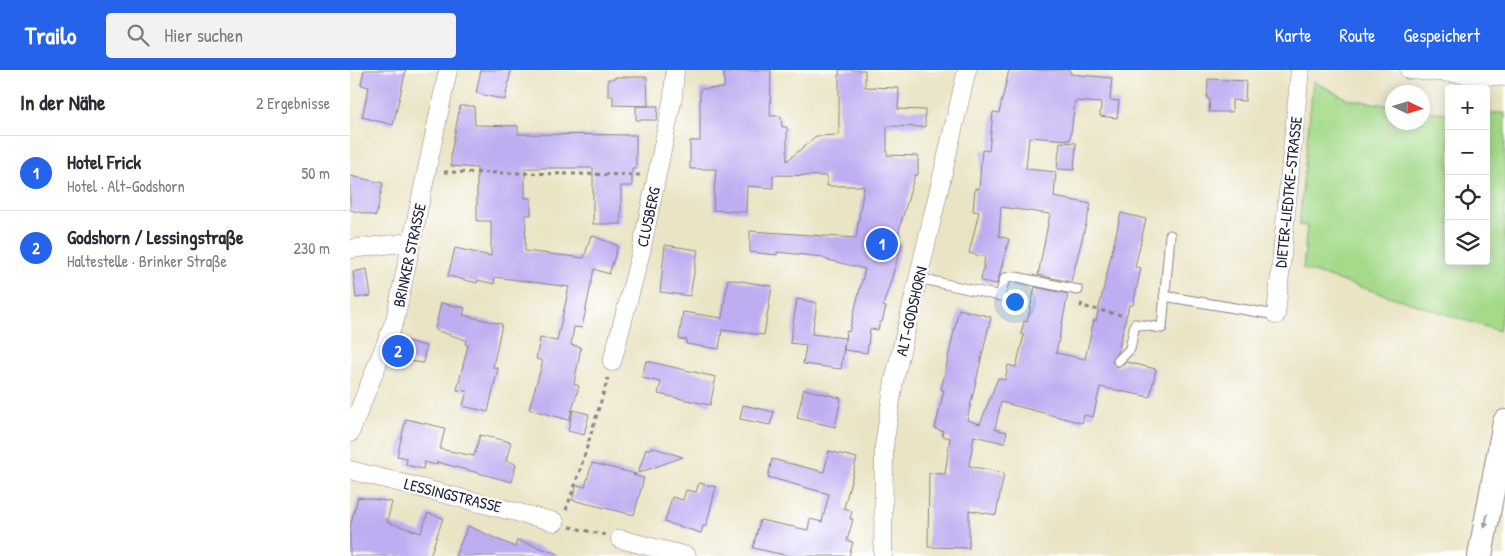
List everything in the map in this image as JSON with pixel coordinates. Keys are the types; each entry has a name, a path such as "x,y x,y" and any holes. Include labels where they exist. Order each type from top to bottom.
{"main road":[{"path":"1480,556 1505,422"}],"street":[{"name":"BRINKER STRASSE","path":"350,433 395,320 448,70"},
{"name":"CLUSBERG","path":"612,362 641,252 673,98 675,70"},
{"name":"ALT-GODSHORN","path":"883,556 884,446 894,381 967,70"},
{"name":"DIETER-LIEDTKE-STRASSE","path":"1276,314 1300,70"},
{"path":"1410,70 1505,77"},
{"path":"350,249 411,242"},
{"name":"LESSINGSTRASSE","path":"350,470 558,523"},
{"path":"620,539 686,556"}],"lane":[{"path":"1118,361 1130,349 1135,324 1162,328 1170,235"},
{"path":"918,278 1000,296 1005,278 1016,276 1078,290"},
{"path":"1164,296 1276,314"}],"path":[{"path":"426,172 657,175"},
{"path":"1078,290 1084,292 1081,306 1132,318 1135,324"},
{"path":"612,362 580,470 558,523 620,539"}],"green space":[{"path":"1313,81 1348,99 1385,105 1385,130 1430,130 1430,112 1445,113 1445,265 1490,265 1490,113 1505,113 1505,295 1499,331 1303,269 1307,226 1299,225"}],"building":[{"path":"364,70 406,70 393,125 362,117 369,87 361,85"},
{"path":"481,70 511,70 505,100 476,93"},
{"path":"724,70 771,70 770,116 781,116 782,127 787,127 787,161 816,136 839,135 839,70 865,70 865,87 899,88 898,109 925,110 925,127 887,126 887,155 918,156 918,175 915,175 900,226 897,243 902,244 883,306 886,307 882,322 880,322 878,330 870,329 867,353 844,350 846,331 849,332 865,269 824,259 823,257 777,252 777,255 750,252 750,231 856,238 864,186 827,186 827,176 773,175 773,188 747,186 746,212 713,210 716,169 690,169 690,141 700,141 700,89 724,88"},
{"path":"1009,70 1071,70 1070,74 1112,78 1110,100 1119,101 1117,118 1100,116 1101,103 1075,101 1070,140 1029,137 1026,169 1056,172 1054,197 1091,204 1071,282 1038,275 1050,214 1001,207 999,236 1009,239 997,284 981,281 985,257 969,253 979,212 973,211 975,188 979,189 982,150 989,151 993,112 999,113"},
{"path":"615,77 647,77 648,106 613,105 613,96 608,96 608,79 615,79"},
{"path":"1208,79 1246,81 1245,101 1232,100 1232,112 1209,112 1210,99 1207,99"},
{"path":"460,106 474,106 475,125 518,126 518,134 636,135 636,169 632,169 632,186 621,186 621,224 593,224 593,168 525,168 525,198 531,198 531,215 526,215 525,251 584,258 591,235 618,246 609,274 594,269 582,328 574,327 571,345 581,347 574,384 579,386 569,420 529,409 543,361 536,359 540,338 557,341 569,287 495,277 494,284 478,280 477,283 448,276 455,248 491,256 491,221 477,221 477,168 451,166 451,153"},
{"path":"636,106 658,106 657,120 636,120"},
{"path":"1060,142 1076,143 1074,170 1057,169"},
{"path":"350,176 383,183 376,216 350,210"},
{"path":"1121,213 1146,219 1135,267 1141,268 1133,305 1129,305 1118,352 1112,362 1117,367 1126,362 1156,369 1150,397 1100,387 1093,417 1084,415 1082,423 1001,402 995,429 1007,432 1004,443 974,436 969,466 1004,473 996,515 969,510 969,548 928,547 929,473 945,474 950,438 942,436 943,431 935,429 944,390 941,390 959,309 991,317 967,420 980,424 998,378 1005,380 1008,365 1016,367 1024,335 1021,334 1024,321 1027,322 1035,287 1068,294 1056,353 1085,359 1094,320 1096,321"},
{"path":"665,245 698,250 690,296 660,292"},
{"path":"367,269 371,296 356,298 353,272"},
{"path":"728,279 772,286 764,335 722,330 719,349 686,344 687,340 679,339 683,312 722,318"},
{"path":"797,299 817,303 812,334 845,338 841,369 803,364 806,345 790,343"},
{"path":"441,303 465,308 463,315 502,324 493,367 498,368 488,412 463,406 467,391 457,390 468,345 465,344 466,340 435,330"},
{"path":"399,339 426,346 423,363 408,361 409,356 394,351"},
{"path":"646,361 716,377 710,405 658,394 661,382 642,378"},
{"path":"804,389 841,398 835,427 797,418"},
{"path":"743,405 774,412 770,425 740,419"},
{"path":"573,410 589,414 584,435 568,431"},
{"path":"406,419 445,428 440,449 474,456 480,435 511,442 506,461 516,464 512,482 437,462 437,465 424,462 423,469 406,465 407,458 397,456"},
{"path":"651,447 683,457 638,473 646,449"},
{"path":"829,451 857,458 844,508 852,511 850,519 853,519 847,541 853,542 849,556 789,556 753,548 760,520 808,530 810,519 822,522 829,494 768,477 772,459 824,472"},
{"path":"592,463 636,474 633,475 644,478 634,515 572,500 577,485 585,487"},
{"path":"699,483 716,487 706,526 703,526 701,533 665,522 672,497 683,500 686,490 696,492"},
{"path":"358,497 392,502 387,522 421,533 428,513 443,518 430,556 350,556 350,527"},
{"path":"468,526 515,547 517,540 558,554 557,556 455,556"}],"place":[{"name":"Hotel Frick","path":"882,244"},
{"name":"Godshorn / Lessingstraße","path":"398,351"}]}
